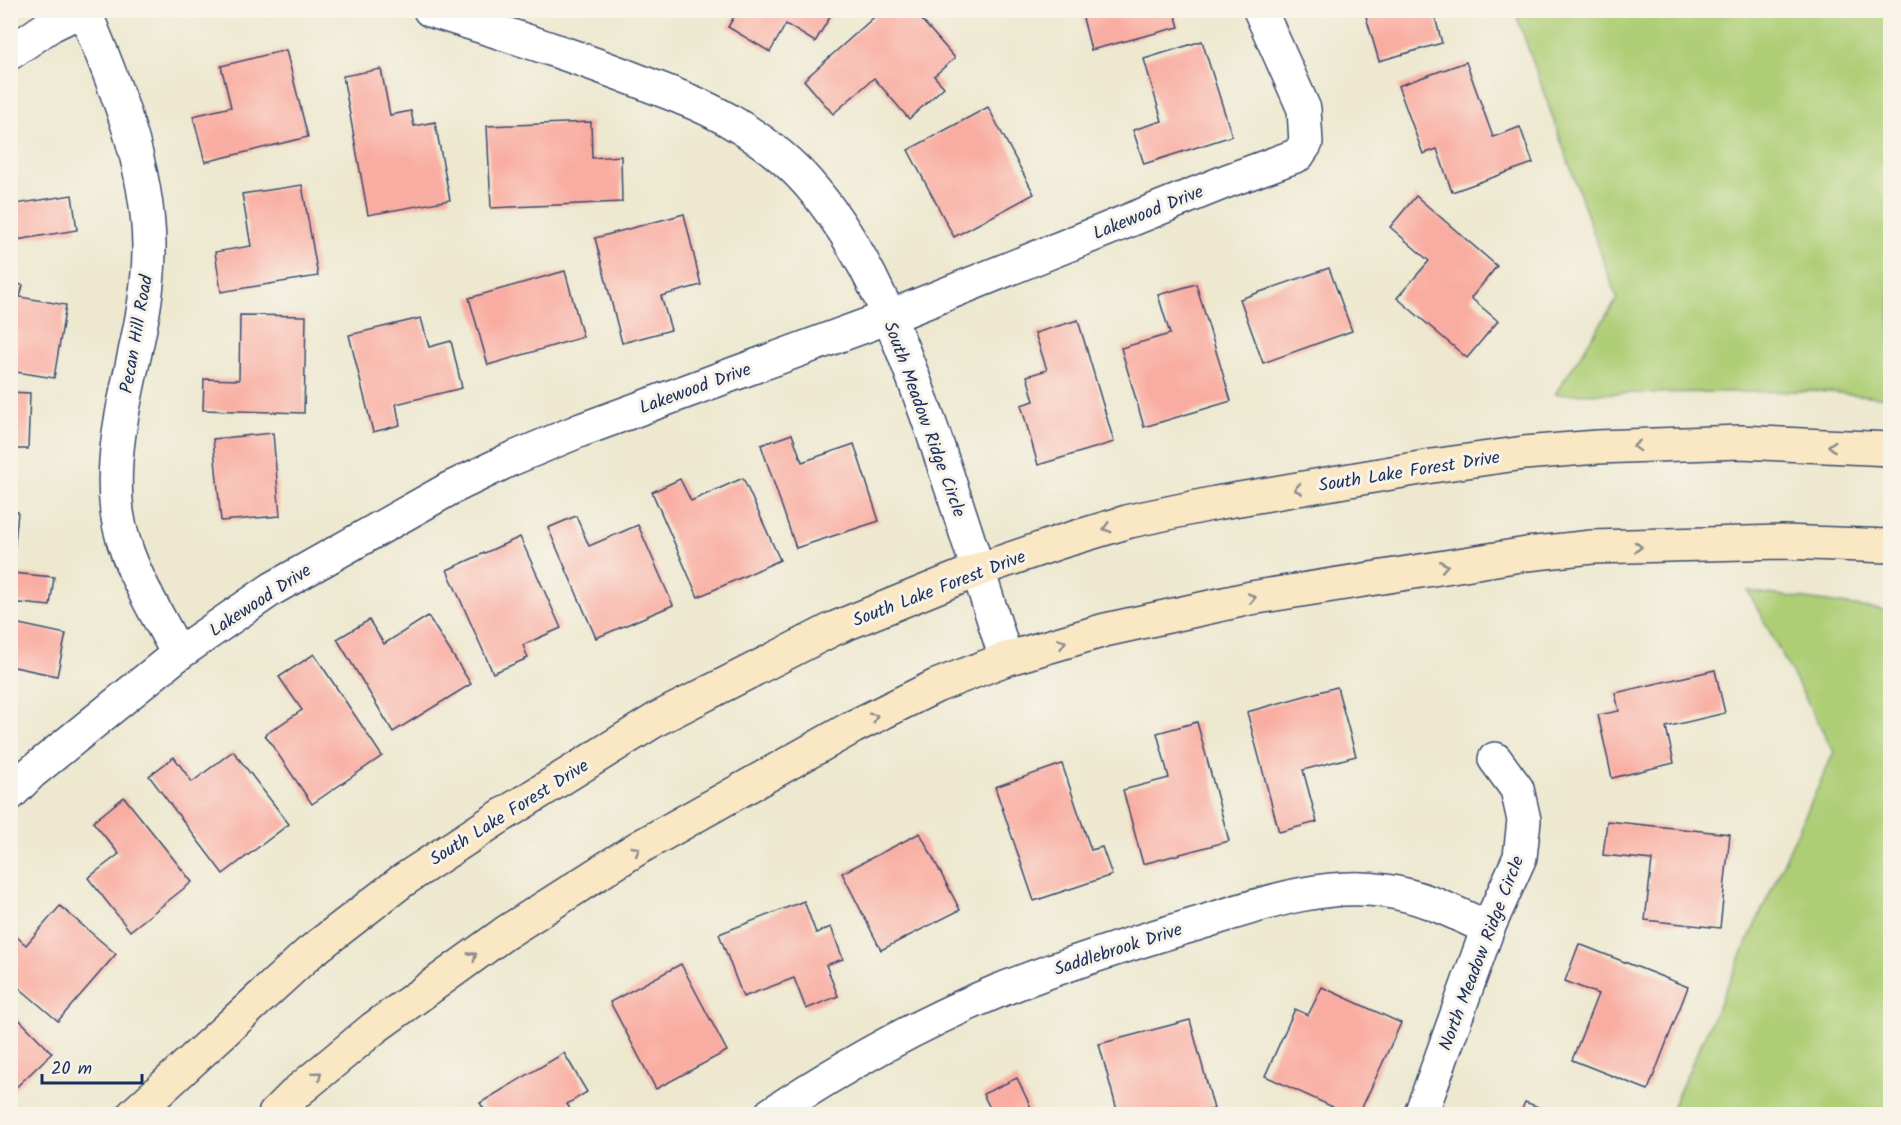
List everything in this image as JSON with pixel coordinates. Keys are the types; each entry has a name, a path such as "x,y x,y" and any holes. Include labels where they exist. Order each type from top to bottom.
{"main road":[{"name":"South Lake Forest Drive","path":"134,1114 309,953 402,881 498,818 657,719 834,629 978,570 1130,521 1216,503 1432,466 1524,453 1597,447 1741,442 1890,449"},
{"path":"275,1114 298,1091 374,1028 505,933 638,848 853,727 936,686 1006,659 1105,630 1251,598 1516,555 1592,547 1782,542 1890,546"}],"street":[{"path":"10,53 51,25 83,10"},
{"name":"Pecan Hill Road","path":"83,10 119,92 138,172 149,246 136,345 120,420 116,470 117,512 127,552 178,654"},
{"name":"South Meadow Ridge Circle","path":"430,10 577,56 696,103 735,124 776,154 819,197 858,255 889,317 917,387 1006,659"},
{"name":"Lakewood Drive","path":"10,794 31,773 178,654 273,589 449,489 581,430 889,317 1227,180 1298,155 1306,143 1304,109 1260,10"},
{"name":"North Meadow Ridge Circle","path":"1420,1114 1488,928 1520,856 1524,820 1516,789 1495,759"},
{"name":"Saddlebrook Drive","path":"771,1114 824,1079 890,1042 997,992 1104,952 1255,906 1334,890 1385,890 1423,899 1488,928"}],"green space":[{"path":"1515,11 1890,11 1890,398 1818,391 1555,394 1617,299"},
{"path":"1748,591 1890,611 1890,1114 1669,1114 1834,752"}],"building":[{"path":"738,10 834,10 815,42 786,24 770,52 728,27"},
{"path":"882,10 913,10 955,58 934,76 944,87 909,119 874,78 833,114 804,80"},
{"path":"1081,10 1174,10 1179,27 1091,50"},
{"path":"1364,10 1433,10 1442,43 1379,61"},
{"path":"1202,41 1232,136 1144,164 1133,130 1162,121 1144,59"},
{"path":"286,50 308,137 205,162 193,116 231,107 221,66"},
{"path":"1466,62 1493,137 1520,127 1533,163 1452,192 1437,149 1423,154 1398,86"},
{"path":"381,69 390,115 411,111 414,126 435,122 450,200 368,215 343,76"},
{"path":"988,107 1034,194 954,237 908,150"},
{"path":"591,122 592,158 621,156 622,202 491,208 487,126"},
{"path":"10,178 16,204 72,195 77,230 10,241"},
{"path":"302,185 318,276 221,292 215,252 251,246 242,194"},
{"path":"1416,196 1497,266 1471,298 1498,321 1467,358 1397,298 1429,261 1390,227"},
{"path":"684,214 701,285 661,296 671,330 622,343 595,238"},
{"path":"1329,268 1352,331 1263,363 1240,299"},
{"path":"565,271 583,337 488,365 469,298"},
{"path":"10,283 23,285 20,297 66,305 54,378 10,371"},
{"path":"1196,284 1231,401 1144,427 1121,348 1170,334 1158,295"},
{"path":"240,315 306,316 304,413 203,410 204,379 239,380"},
{"path":"421,318 429,347 451,341 462,388 396,404 400,425 373,432 349,335"},
{"path":"1078,320 1114,442 1038,465 1021,405 1034,401 1027,376 1047,370 1035,333"},
{"path":"10,392 30,393 28,449 10,449"},
{"path":"273,433 280,516 221,521 213,439"},
{"path":"792,434 802,462 854,444 879,521 796,548 761,445"},
{"path":"743,478 780,560 698,597 652,492 680,479 691,501"},
{"path":"10,511 18,512 12,573 54,577 50,606 10,602"},
{"path":"576,516 589,546 638,525 673,605 596,638 548,528"},
{"path":"520,537 561,628 523,645 528,658 493,673 447,570"},
{"path":"428,616 471,684 393,732 337,639 369,620 384,644"},
{"path":"10,622 66,634 57,676 14,667 10,681"},
{"path":"314,654 382,756 312,804 265,735 302,710 279,677"},
{"path":"1715,670 1725,713 1666,727 1674,763 1612,778 1598,715 1619,711 1615,693"},
{"path":"1337,687 1356,756 1303,770 1317,822 1279,832 1247,712"},
{"path":"1197,722 1229,841 1143,864 1123,790 1169,778 1157,733"},
{"path":"233,751 289,824 223,874 149,776 174,757 192,782"},
{"path":"1062,764 1091,850 1102,847 1112,875 1034,901 995,787"},
{"path":"124,797 192,882 130,931 88,878 119,854 93,822"},
{"path":"1607,821 1730,834 1720,928 1645,920 1652,860 1603,855"},
{"path":"920,833 960,910 881,950 842,873"},
{"path":"804,901 816,933 831,927 843,959 826,965 838,996 806,1009 794,978 743,997 719,934"},
{"path":"60,906 116,954 58,1021 10,980 10,931 26,945"},
{"path":"1579,944 1688,987 1648,1090 1572,1060 1598,994 1565,981"},
{"path":"681,964 727,1051 656,1089 610,1002"},
{"path":"1322,987 1401,1023 1359,1114 1348,1114 1265,1076 1295,1009 1308,1015"},
{"path":"10,1010 52,1053 10,1093"},
{"path":"1190,1020 1214,1109 1192,1114 1118,1114 1099,1044"},
{"path":"564,1053 587,1092 567,1104 573,1114 487,1114 480,1103"},
{"path":"1017,1078 1034,1114 993,1114 983,1094"},
{"path":"1525,1102 1557,1114 1520,1114"},
{"path":"1577,1107 1598,1114 1574,1114"}]}
